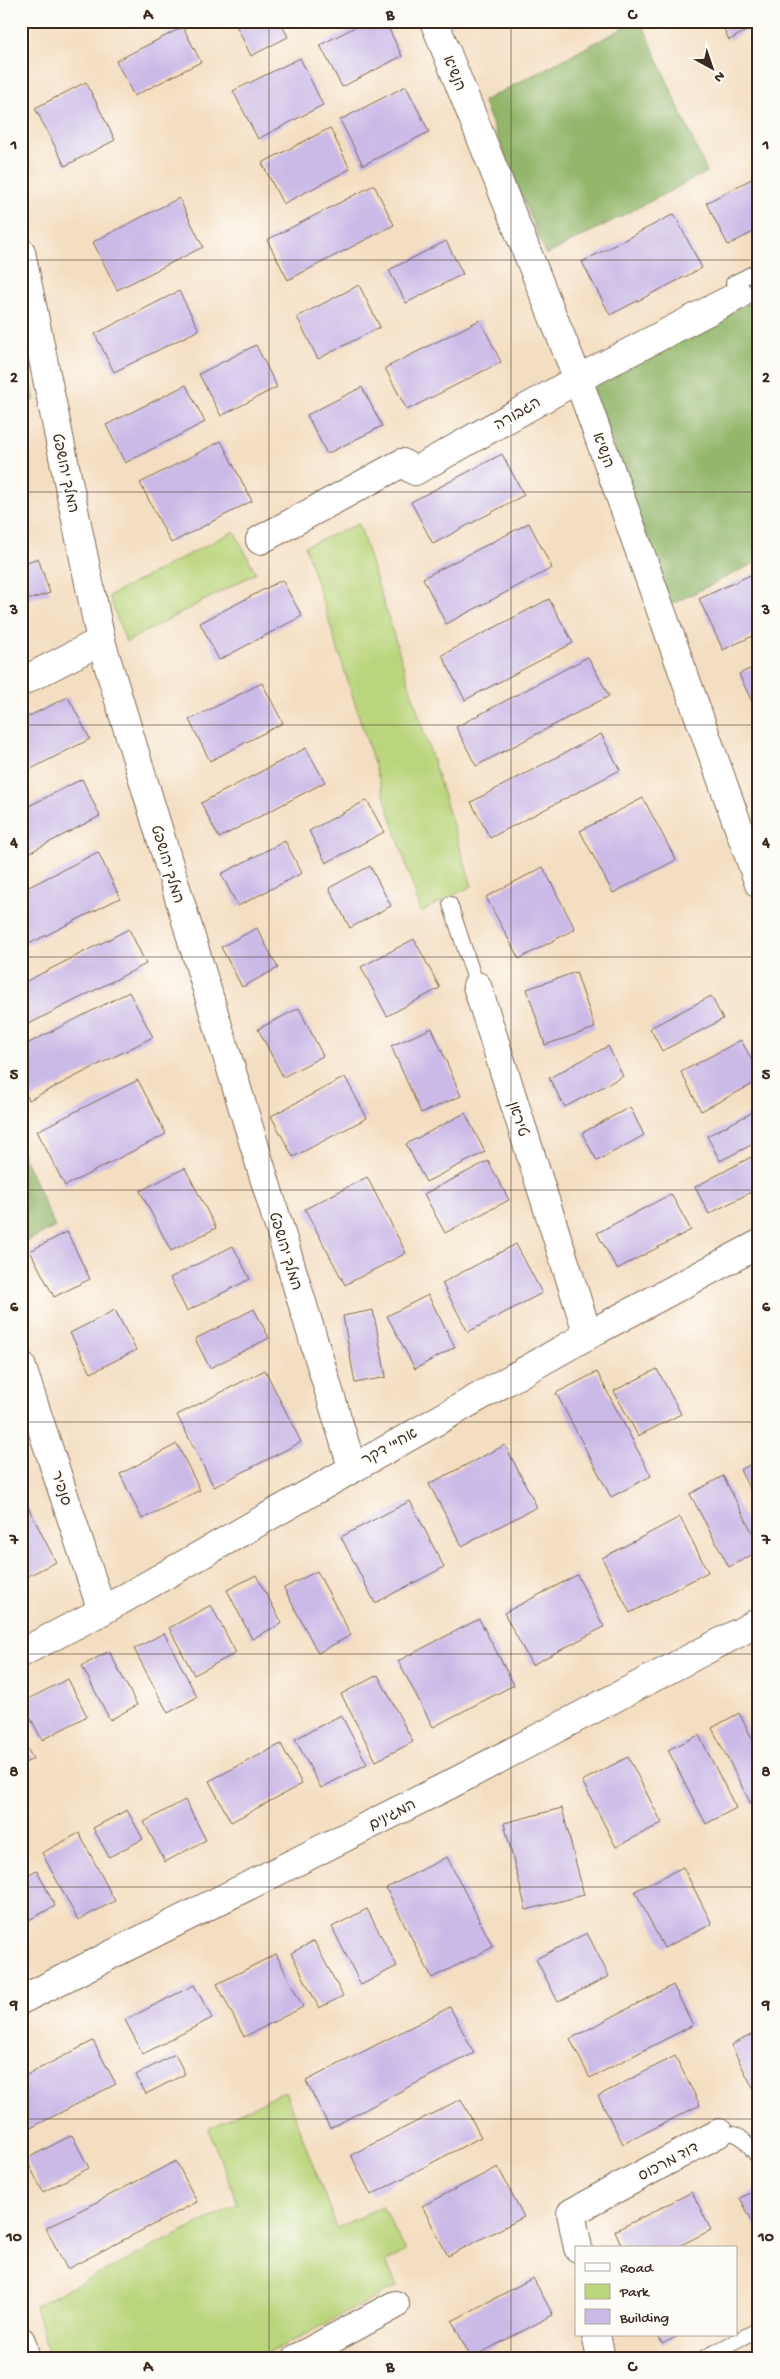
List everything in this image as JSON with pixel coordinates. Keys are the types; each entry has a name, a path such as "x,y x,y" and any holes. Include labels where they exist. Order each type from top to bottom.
{"street":[{"name":"הנשיא","path":"434,21 578,379 759,884"},
{"name":"המלך יהושפט","path":"21,252 101,641 352,1467"},
{"name":"הגבורה","path":"260,540 402,463 415,471 578,379 739,295"},
{"path":"21,682 101,641"},
{"name":"טיראן","path":"476,986 588,1335"},
{"name":"אח\"י דקר","path":"21,1653 102,1611 352,1467 588,1335 759,1244"},
{"name":"סנפיר","path":"21,1365 102,1611"},
{"name":"המגינים","path":"21,2000 451,1784 759,1622"},
{"name":"דוד מרכוס","path":"578,2246 570,2212 719,2133"},
{"path":"297,2358 395,2305"},
{"path":"596,2336 600,2358"},
{"path":"21,2341 26,2358"}],"lane":[{"name":"הגבורה","path":"739,295 733,283 759,270"},
{"name":"טיראן","path":"450,904 476,986"},
{"name":"דוד מרכוס","path":"719,2133 730,2132 741,2136 759,2159"},
{"path":"703,2358 759,2329"}],"green space":[{"path":"637,21 641,21 707,172 546,255 483,101"},
{"path":"754,300 759,310 759,561 670,605 592,385"},
{"path":"21,334 35,400 21,406"},
{"path":"359,524 472,886 421,912 305,546"},
{"path":"234,531 256,573 126,642 109,596"},
{"path":"21,1150 55,1227 21,1244"},
{"path":"285,2091 337,2228 382,2206 406,2251 386,2262 397,2286 260,2358 50,2358 35,2306 238,2204 208,2129"}],"building":[{"path":"234,21 280,21 288,37 251,56"},
{"path":"367,21 385,21 402,56 342,87 320,45"},
{"path":"720,21 759,21 759,24 729,40"},
{"path":"183,27 201,62 134,96 116,61"},
{"path":"300,58 323,105 258,139 233,91"},
{"path":"86,82 115,140 65,166 35,108"},
{"path":"406,86 429,132 363,165 340,120"},
{"path":"330,128 350,169 283,204 262,163"},
{"path":"759,175 759,229 728,245 706,203"},
{"path":"374,185 394,225 288,280 267,240"},
{"path":"179,198 203,247 117,290 93,242"},
{"path":"674,214 702,268 610,315 582,262"},
{"path":"446,241 463,274 406,303 389,270"},
{"path":"359,285 380,327 318,359 297,317"},
{"path":"179,291 199,330 114,372 95,334"},
{"path":"480,320 501,362 407,410 385,368"},
{"path":"256,345 277,387 221,416 199,374"},
{"path":"186,385 205,422 125,463 106,425"},
{"path":"362,387 382,426 327,454 307,415"},
{"path":"221,441 252,501 171,543 140,483"},
{"path":"502,454 524,495 433,544 411,502"},
{"path":"529,523 552,568 446,624 423,578"},
{"path":"38,558 50,593 21,602 21,564"},
{"path":"759,571 759,633 723,650 699,599"},
{"path":"282,580 302,616 219,660 200,623"},
{"path":"549,599 573,643 465,700 442,655"},
{"path":"588,657 609,696 476,766 456,727"},
{"path":"759,665 759,717 739,674"},
{"path":"262,683 283,723 210,761 189,720"},
{"path":"68,697 90,739 21,774 21,720"},
{"path":"601,734 620,770 490,838 471,802"},
{"path":"306,748 325,782 219,838 201,803"},
{"path":"82,779 100,816 21,857 21,810"},
{"path":"643,798 676,860 613,893 580,831"},
{"path":"367,800 384,832 326,863 309,831"},
{"path":"285,841 302,873 238,906 221,874"},
{"path":"98,852 120,898 21,948 21,891"},
{"path":"370,866 391,906 350,928 329,888"},
{"path":"543,867 575,929 519,959 486,897"},
{"path":"257,928 278,968 242,987 221,947"},
{"path":"129,929 146,964 21,1028 21,984"},
{"path":"414,939 440,988 387,1016 361,967"},
{"path":"576,972 595,1028 545,1045 527,989"},
{"path":"129,992 153,1037 29,1100 21,1085 21,1047"},
{"path":"711,996 723,1019 662,1051 650,1028"},
{"path":"299,1008 323,1056 283,1077 258,1029"},
{"path":"432,1028 461,1096 421,1113 391,1046"},
{"path":"741,1040 759,1073 759,1081 701,1111 681,1072"},
{"path":"608,1046 623,1076 565,1107 549,1078"},
{"path":"345,1077 367,1118 293,1157 271,1116"},
{"path":"138,1080 166,1134 65,1186 37,1131"},
{"path":"630,1107 644,1135 597,1161 582,1133"},
{"path":"759,1109 759,1141 720,1161 707,1136"},
{"path":"465,1113 485,1152 426,1182 406,1144"},
{"path":"751,1157 759,1172 759,1188 709,1214 695,1187"},
{"path":"488,1161 509,1200 445,1233 424,1194"},
{"path":"185,1168 216,1228 171,1251 140,1191"},
{"path":"367,1177 406,1253 345,1285 305,1209"},
{"path":"671,1194 691,1230 617,1269 597,1233"},
{"path":"67,1232 90,1279 54,1297 30,1251"},
{"path":"516,1244 542,1293 468,1332 442,1283"},
{"path":"233,1246 250,1279 187,1311 170,1278"},
{"path":"428,1295 455,1347 415,1369 387,1316"},
{"path":"254,1309 269,1338 210,1368 195,1339"},
{"path":"115,1310 136,1350 91,1373 70,1333"},
{"path":"373,1310 386,1377 355,1383 343,1316"},
{"path":"657,1369 681,1414 638,1436 614,1391"},
{"path":"265,1370 301,1442 214,1487 177,1415"},
{"path":"597,1372 651,1476 611,1497 556,1393"},
{"path":"177,1444 200,1490 142,1519 120,1474"},
{"path":"505,1445 537,1507 462,1546 429,1484"},
{"path":"759,1460 759,1507 740,1470"},
{"path":"723,1476 759,1545 759,1551 729,1567 690,1494"},
{"path":"410,1501 444,1567 375,1603 341,1537"},
{"path":"28,1507 56,1562 22,1579 21,1510"},
{"path":"680,1517 708,1572 630,1613 602,1558"},
{"path":"317,1571 351,1635 318,1653 284,1588"},
{"path":"256,1575 282,1623 252,1639 227,1590"},
{"path":"577,1575 604,1627 532,1665 504,1613"},
{"path":"211,1605 236,1653 194,1675 169,1628"},
{"path":"479,1619 514,1685 433,1727 398,1661"},
{"path":"164,1633 197,1697 168,1713 134,1649"},
{"path":"109,1651 137,1705 110,1720 82,1666"},
{"path":"378,1675 413,1742 376,1761 341,1694"},
{"path":"68,1679 87,1716 42,1740 22,1702"},
{"path":"759,1689 759,1706 752,1693"},
{"path":"739,1713 759,1752 759,1801 751,1804 712,1728"},
{"path":"341,1715 367,1764 321,1788 295,1739"},
{"path":"699,1735 736,1808 706,1824 668,1750"},
{"path":"21,1737 33,1759 21,1765"},
{"path":"281,1744 302,1784 231,1822 209,1781"},
{"path":"628,1757 662,1823 616,1847 582,1781"},
{"path":"185,1800 206,1840 165,1862 144,1822"},
{"path":"562,1808 584,1895 526,1910 504,1823"},
{"path":"127,1810 143,1839 109,1857 93,1828"},
{"path":"79,1833 115,1901 78,1920 42,1853"},
{"path":"447,1857 493,1947 432,1978 386,1888"},
{"path":"683,1867 712,1924 664,1948 635,1891"},
{"path":"37,1870 55,1906 21,1924 21,1878"},
{"path":"367,1909 397,1966 361,1985 332,1927"},
{"path":"587,1933 609,1976 558,2002 536,1959"},
{"path":"314,1941 343,1996 319,2008 291,1953"},
{"path":"276,1954 303,2007 244,2037 217,1984"},
{"path":"194,1985 212,2018 143,2054 125,2020"},
{"path":"673,1985 693,2025 590,2078 570,2039"},
{"path":"450,2007 474,2053 330,2128 306,2081"},
{"path":"759,2031 759,2100 731,2045"},
{"path":"93,2041 116,2084 21,2133 21,2078"},
{"path":"175,2054 185,2074 146,2094 136,2075"},
{"path":"675,2056 700,2105 623,2144 598,2096"},
{"path":"461,2099 481,2137 371,2195 351,2155"},
{"path":"72,2135 89,2168 43,2192 26,2159"},
{"path":"176,2161 197,2202 67,2269 46,2228"},
{"path":"498,2167 524,2217 448,2256 422,2206"},
{"path":"759,2188 759,2234 740,2198"},
{"path":"692,2192 711,2230 679,2246 622,2246 615,2231"},
{"path":"533,2278 553,2315 471,2358 452,2321"},
{"path":"658,2336 677,2336 662,2344"},
{"path":"538,2350 542,2358 524,2358"}]}
